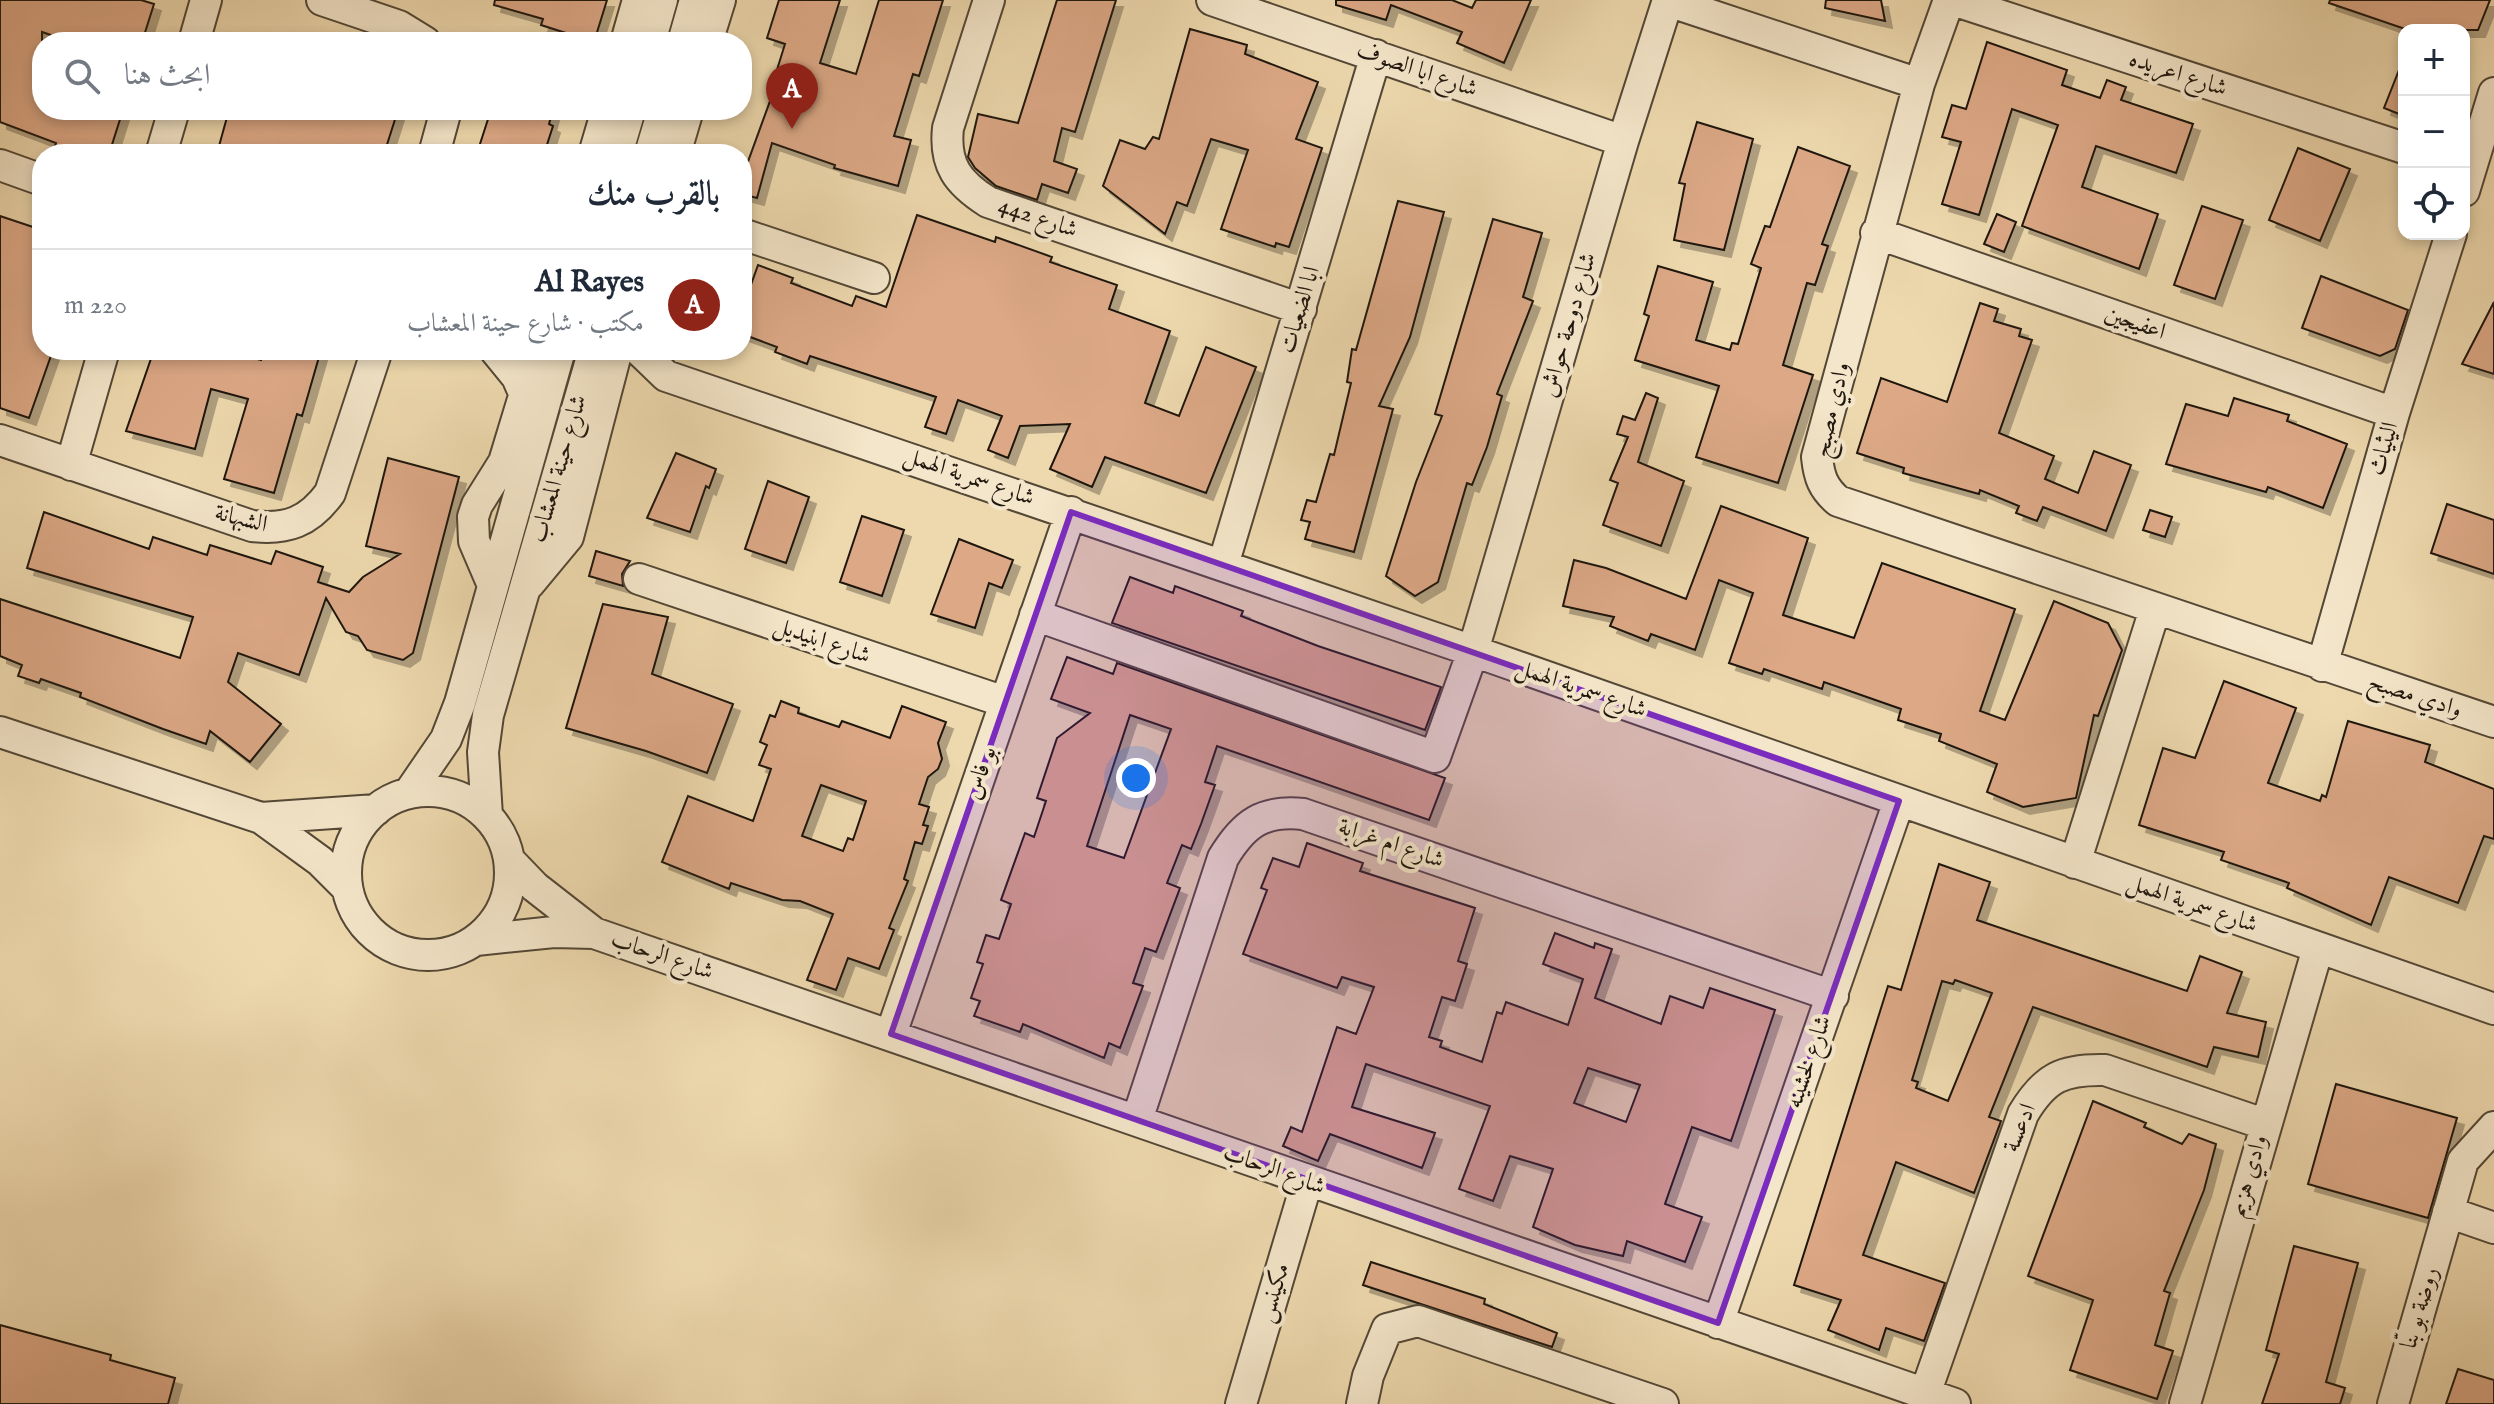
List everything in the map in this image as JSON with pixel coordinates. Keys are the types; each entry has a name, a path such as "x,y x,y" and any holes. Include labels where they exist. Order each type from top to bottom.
{"street":[{"path":"197,32 206,0"},
{"path":"322,0 409,32"},
{"path":"629,32 638,0"},
{"path":"653,32 662,0"},
{"path":"686,32 695,0"},
{"path":"710,32 720,0"},
{"name":"شارع 442","path":"989,0 947,139 946,150 953,172 967,189 988,202 1301,309"},
{"name":"شارع ابا الصوف","path":"1212,0 1623,141"},
{"path":"1668,0 1919,84"},
{"name":"شارع دوحة حواش","path":"1035,615 1435,757 1473,651 1623,141 1668,0"},
{"name":"وادي مصبح","path":"1951,0 1919,84 1817,457 1819,476 1826,491 1838,501 2494,722"},
{"name":"شارع اعريده","path":"1951,0 2398,146"},
{"name":"ابا الضعيات","path":"1223,565 1376,55"},
{"path":"2469,168 2494,93"},
{"path":"164,144 171,120"},
{"path":"437,144 443,120"},
{"path":"597,144 604,120"},
{"path":"620,144 627,120"},
{"path":"653,144 660,120"},
{"path":"678,144 685,120"},
{"path":"0,165 32,176"},
{"name":"اعفيجين","path":"1876,233 2394,413"},
{"path":"752,237 874,278"},
{"name":"اليثياث","path":"2322,666 2394,413 2449,240"},
{"path":"71,465 101,360"},
{"name":"الشبهانة","path":"0,440 252,526 278,529 297,523 317,511 330,493 374,360"},
{"path":"503,360 517,377 524,393"},
{"path":"492,583 474,541 473,517 504,462 535,360"},
{"name":"شارع حينة المعشاب","path":"409,793 446,739 460,703 557,360"},
{"name":"شارع حينة المعشاب","path":"487,816 483,752 488,715 591,360"},
{"name":"شارع حينة المعشاب","path":"525,588 548,566 568,537 614,360"},
{"name":"شارع سمرية الهمل","path":"649,360 666,376 1473,651 2494,1009"},
{"path":"602,402 631,382 666,376"},
{"name":"بو فاس","path":"891,1034 1071,512"},
{"name":"شارع ابنيديل","path":"639,579 1005,702"},
{"path":"2075,863 2155,609"},
{"path":"0,732 261,818 310,854 346,887"},
{"path":"437,791 464,800 487,816 503,839 509,860 510,883 504,905 492,924 476,940 450,953 423,956 396,950 372,934 355,913 346,887 345,865 361,825 376,810 409,793 437,791"},
{"name":"شارع لخشينه","path":"1718,1323 1899,801"},
{"path":"261,818 376,810"},
{"name":"شارع ام غرابة","path":"1137,1120 1223,858 1235,838 1254,822 1278,812 1303,814 1833,996"},
{"name":"شارع الرحاب","path":"509,860 544,895 594,933 1955,1404"},
{"name":"شارع الرحاب","path":"476,940 515,935 594,933"},
{"name":"وادي هزيم","path":"2185,1404 2264,1124 2318,948"},
{"name":"ادعسة","path":"1925,1394 2023,1114 2035,1094 2054,1077 2078,1069 2105,1070 2264,1124"},
{"name":"روضة بو بنّا","path":"2393,1404 2463,1161 2494,1127"},
{"name":"مكينس","path":"1241,1404 1307,1182"},
{"path":"2448,1212 2494,1228"},
{"path":"1362,1404 1368,1376 1387,1329 1418,1321 1663,1404"}],"highlighted area":[{"path":"1071,512 1899,801 1718,1323 891,1034"}],"building":[{"path":"0,0 141,0 154,4 145,32 32,32 32,120 120,120 112,144 56,144 0,122"},
{"path":"495,0 607,0 597,32 563,32 541,25 543,19 494,5"},
{"path":"779,0 840,0 820,63 856,74 879,0 943,0 919,76 913,74 894,136 911,140 898,186 834,168 835,165 772,143 757,198 752,197 752,150 774,90 771,89 785,44 767,38"},
{"path":"1057,0 1116,0 1075,132 1062,128 1054,161 1077,169 1068,193 1042,184 1037,200 996,186 975,168 968,157 978,114 1018,123"},
{"path":"1336,0 1452,0 1472,8 1476,0 1531,0 1504,63 1457,43 1462,32 1391,5 1386,20 1336,5"},
{"path":"1826,0 1881,0 1885,21 1825,8"},
{"path":"2330,0 2490,0 2478,30 2470,30 2470,24 2398,24 2398,27 2329,3"},
{"path":"1190,29 1247,45 1245,54 1318,82 1296,139 1322,148 1289,247 1276,243 1275,247 1221,229 1248,150 1211,139 1187,206 1177,202 1165,234 1103,186 1120,140 1145,149 1153,137 1159,139"},
{"path":"1987,42 2067,70 2062,85 2100,98 2107,80 2126,87 2121,100 2193,124 2176,173 2096,146 2082,187 2158,214 2139,269 2022,226 2058,125 2012,109 1979,215 1942,204 1961,142 1942,137 1952,105 1966,109"},
{"path":"2398,73 2398,114 2384,108"},
{"path":"226,120 395,120 387,144 220,144"},
{"path":"488,120 550,120 549,124 553,126 547,144 480,144"},
{"path":"1697,122 1753,139 1724,250 1674,240 1685,184 1679,183"},
{"path":"1798,147 1850,166 1822,244 1828,246 1815,285 1807,283 1783,365 1813,375 1778,483 1696,457 1719,386 1635,360 1649,316 1644,314 1658,266 1713,282 1696,340 1730,350 1732,343 1738,344 1761,268 1751,264 1765,226 1770,227"},
{"path":"2298,148 2350,169 2320,241 2269,220"},
{"path":"1398,201 1444,212 1410,337 1379,406 1393,409 1354,552 1305,539 1310,522 1301,520 1307,500 1316,502 1330,454 1334,455 1351,383 1347,382 1352,349 1356,350"},
{"path":"2202,206 2243,220 2215,299 2174,285"},
{"path":"1997,214 2016,222 2004,252 1984,244"},
{"path":"917,215 995,242 996,237 1052,257 1050,262 1117,285 1109,309 1170,331 1145,403 1179,416 1206,347 1256,367 1206,493 1105,457 1092,487 1050,469 1070,424 1020,426 1008,458 988,450 1002,416 958,400 946,434 925,427 936,397 810,356 807,364 775,352 777,347 752,338 752,282 758,265 793,278 791,283 852,306 856,296 886,307"},
{"path":"0,216 32,227 32,360 49,360 29,418 0,408"},
{"path":"1493,219 1542,233 1523,297 1533,301 1497,394 1502,396 1487,447 1472,485 1467,483 1438,582 1415,596 1386,576 1416,482 1442,416 1435,414"},
{"path":"2321,276 2408,310 2395,349 2380,356 2302,328"},
{"path":"2494,302 2494,374 2462,364"},
{"path":"1980,303 1998,309 1994,321 2021,329 2019,336 2032,340 1999,433 2054,456 2045,479 2078,493 2094,451 2131,465 2106,531 2043,507 2037,521 2016,513 2019,506 1980,490 1979,494 1903,473 1904,468 1857,453 1881,378 1947,402"},
{"path":"151,360 318,360 302,416 297,414 274,493 224,479 248,399 211,389 195,449 126,431"},
{"path":"1646,393 1658,398 1638,462 1684,481 1661,546 1603,525 1618,483 1610,480 1628,437 1617,434 1623,416 1635,420"},
{"path":"2234,398 2289,415 2287,421 2347,444 2323,508 2268,487 2266,492 2166,464 2186,404 2228,416"},
{"path":"676,453 716,469 709,488 706,486 690,532 647,518"},
{"path":"388,458 459,477 413,653 403,660 367,650 358,636 346,632 326,598 299,675 238,653 228,682 281,724 250,762 210,731 206,744 163,729 80,697 81,693 41,679 39,683 18,676 22,665 0,656 0,599 180,658 193,617 27,568 44,512 149,549 153,537 207,555 210,545 271,564 276,551 323,567 318,582 349,592 363,577 400,554 366,546"},
{"path":"768,481 809,497 786,563 745,549"},
{"path":"2447,504 2494,520 2494,574 2431,553"},
{"path":"1721,506 1808,538 1783,615 1854,638 1882,563 2015,609 1980,711 2005,720 2054,601 2108,623 2122,650 2098,716 2094,715 2076,798 2023,807 1987,792 1997,764 1939,741 1941,734 1898,720 1901,709 1824,682 1822,689 1764,669 1762,674 1729,663 1753,593 1719,580 1695,650 1651,634 1648,641 1610,626 1614,617 1563,606 1574,560 1606,568 1686,599"},
{"path":"2150,510 2172,517 2165,537 2143,530"},
{"path":"862,516 904,530 882,596 840,582"},
{"path":"959,539 1013,560 1002,588 989,583 975,628 931,614"},
{"path":"596,551 630,561 622,574 623,586 589,576"},
{"path":"1130,577 1173,593 1175,586 1243,611 1241,616 1318,646 1441,687 1425,730 1112,623"},
{"path":"603,604 668,617 652,674 733,704 707,773 646,751 566,728"},
{"path":"1067,657 1113,674 1117,663 1445,778 1429,820 1217,746 1205,782 1215,785 1201,824 1191,849 1182,845 1167,883 1180,888 1156,952 1145,948 1133,983 1143,986 1120,1048 1109,1043 1104,1058 1023,1024 1020,1032 974,1016 980,1001 971,998 983,964 977,962 986,935 999,939 1011,904 1001,900 1025,833 1034,837 1046,801 1037,798 1057,738 1090,713 1051,699","holes":["1130,715 1171,729 1124,858 1087,846"]},
{"path":"2224,681 2296,708 2268,783 2320,801 2322,795 2326,797 2348,721 2430,745 2425,762 2494,789 2494,839 2484,836 2458,903 2389,877 2371,925 2287,888 2289,883 2221,860 2224,852 2139,825 2163,748 2195,758"},
{"path":"781,701 799,708 798,713 839,727 842,721 890,738 902,706 946,722 938,743 942,759 938,769 928,777 919,804 929,807 923,825 928,826 922,844 915,842 904,879 908,881 889,928 894,930 879,969 848,958 836,990 807,980 833,914 800,901 782,900 731,883 729,889 662,862 688,796 753,821 771,769 759,765 767,745 760,742 770,715 775,717","holes":["821,785 866,801 853,840 848,838 843,851 802,836"]},
{"path":"1307,843 1363,863 1360,871 1475,908 1458,961 1467,964 1455,1001 1442,997 1429,1037 1442,1041 1440,1047 1482,1062 1497,1012 1502,1014 1506,1002 1568,1025 1583,979 1543,964 1555,933 1594,948 1595,943 1612,949 1595,998 1661,1024 1670,996 1703,1008 1710,988 1775,1010 1731,1141 1692,1127 1665,1204 1702,1217 1685,1262 1627,1241 1623,1256 1575,1245 1533,1227 1553,1169 1510,1156 1493,1201 1459,1189 1490,1106 1366,1064 1352,1107 1435,1133 1422,1168 1330,1134 1318,1161 1283,1146 1291,1127 1302,1132 1337,1027 1356,1034 1374,987 1342,977 1337,988 1243,954 1267,890 1261,888 1273,858 1299,867","holes":["1588,1068 1640,1085 1626,1122 1574,1103"]},
{"path":"1939,864 1990,882 1977,920 2187,991 2200,956 2242,972 2227,1013 2266,1022 2258,1057 2214,1047 2207,1067 2033,1007 1989,1117 2001,1121 1974,1193 1896,1162 1863,1255 1945,1283 1924,1341 1886,1328 1879,1350 1828,1330 1841,1300 1794,1285 1888,986 1901,990","holes":["1955,980 1992,993 1948,1101 1916,1088 1918,1082 1912,1080 1942,981 1953,984"]},
{"path":"2336,1084 2457,1118 2428,1218 2308,1184"},
{"path":"2093,1101 2146,1123 2144,1127 2182,1144 2189,1134 2216,1144 2204,1190 2164,1291 2170,1293 2155,1345 2173,1351 2157,1399 2070,1370 2093,1300 2028,1276"},
{"path":"2294,1246 2358,1263 2326,1382 2345,1388 2340,1404 2262,1404 2279,1354 2266,1350"},
{"path":"1371,1262 1485,1299 1484,1304 1557,1333 1552,1347 1363,1285"},
{"path":"0,1325 111,1355 110,1360 175,1378 168,1404 0,1404"},
{"path":"2458,1369 2494,1380 2494,1404 2446,1404"}],"place":[{"name":"Al Rayes","path":"792,129"}]}
